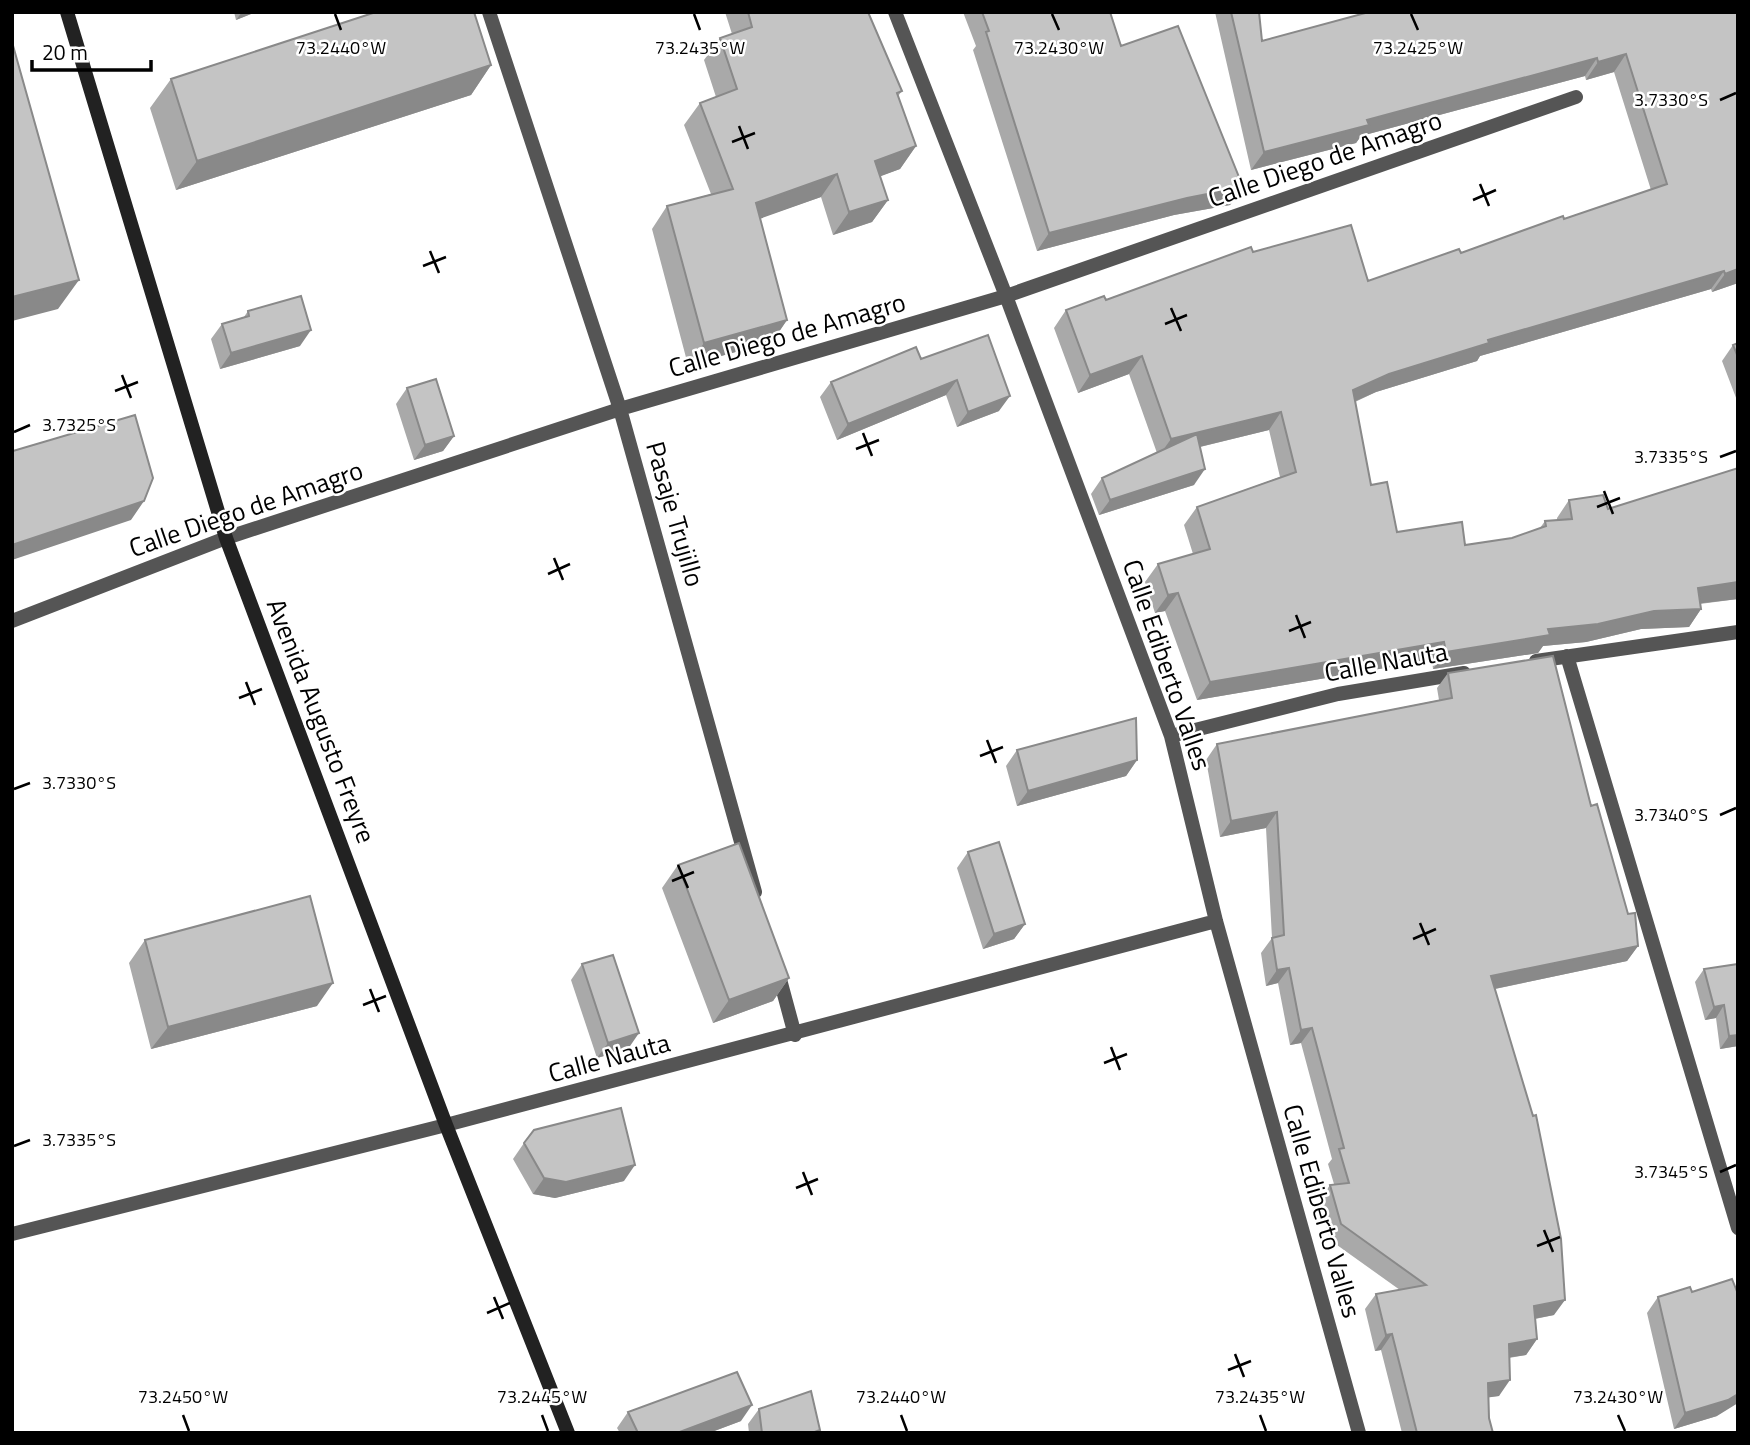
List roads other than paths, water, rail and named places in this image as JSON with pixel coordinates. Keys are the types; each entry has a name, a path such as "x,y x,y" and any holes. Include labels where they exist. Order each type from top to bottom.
{"main road":[{"name":"Avenida Augusto Freyre","path":"67,12 226,538 446,1125 568,1433"}],"street":[{"name":"Pasaje Trujillo","path":"489,12 620,409 758,901"},
{"name":"Calle Ediberto Valles","path":"895,12 1006,296 1171,736 1216,921 1359,1433"},
{"name":"Calle Diego de Amagro","path":"12,621 226,538 620,409 1006,296 1576,97"},
{"path":"1527,663 1738,632"},
{"path":"1567,656 1738,1228"},
{"name":"Calle Nauta","path":"1171,736 1338,694 1473,671"},
{"name":"Calle Nauta","path":"12,1234 795,1035 1216,921"},
{"path":"773,955 795,1035"}]}
